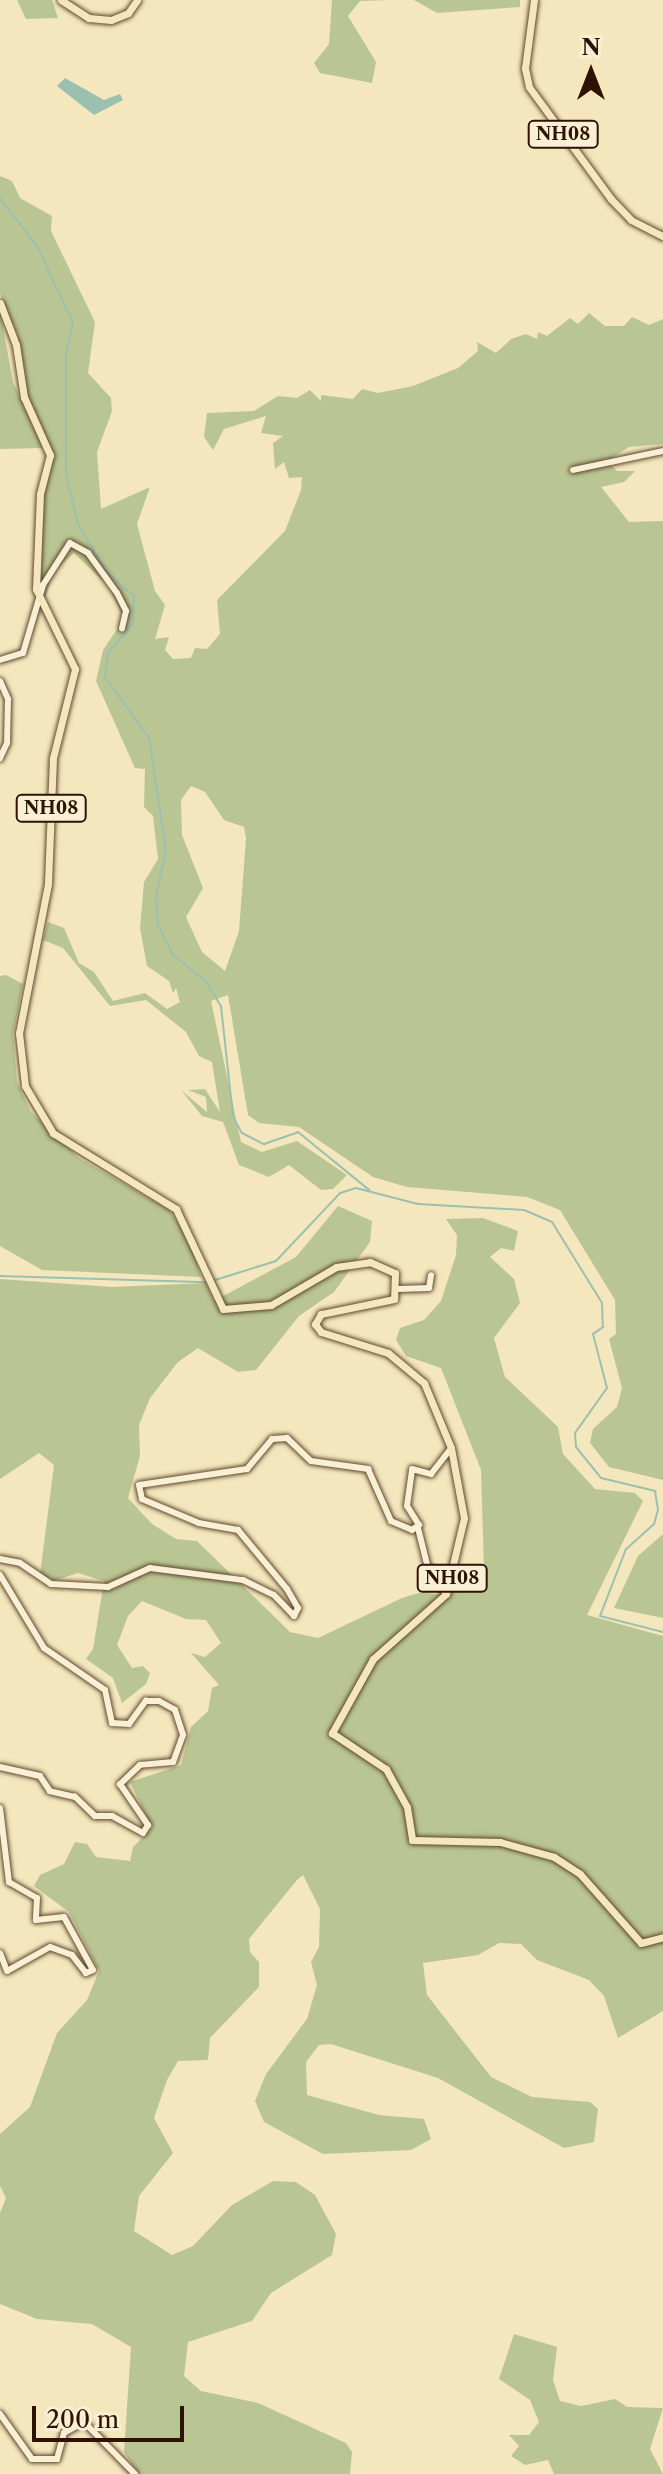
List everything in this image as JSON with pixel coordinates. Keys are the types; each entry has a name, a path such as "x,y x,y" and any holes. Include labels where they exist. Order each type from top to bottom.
{"main road":[{"path":"61,0 89,18 111,20 128,13 137,0"},
{"name":"NH08","path":"534,0 525,68 529,87 611,199 631,220 663,236"},
{"path":"0,303 16,345 24,397 50,455 40,494 38,602"},
{"name":"NH08","path":"38,602 65,640 75,678 53,758 53,846 24,997 21,1074 53,1133 170,1203 200,1250 219,1305 271,1305 336,1267 370,1262 389,1266 398,1289 387,1303 321,1314 316,1328 404,1363 437,1404 451,1448 464,1518 446,1594 373,1659 333,1724 333,1736 386,1769 407,1807 412,1840 500,1842 554,1857 580,1874 641,1943 663,1937"}],"street":[{"path":"573,470 663,451"},
{"path":"0,660 23,653 38,602 57,560 70,543 79,545 126,611 122,629"},
{"path":"0,681 8,699 7,743 0,758"},
{"path":"398,1289 429,1288 431,1275"},
{"path":"0,1559 20,1563 51,1584 108,1587 150,1568 243,1580 274,1595 294,1616 298,1608 287,1589 238,1530 199,1523 142,1499 137,1490 144,1483 181,1484 247,1469 279,1437 300,1446 311,1461 368,1469 391,1521 418,1528"},
{"path":"446,1594 427,1565 418,1528 407,1506 412,1469 431,1474 451,1448"},
{"path":"0,1575 44,1648 105,1690 112,1723 129,1724 146,1701 159,1701 175,1710 183,1735 173,1762 140,1765 120,1784 148,1825 143,1833 112,1816 95,1816 75,1797 50,1791 40,1776 0,1767"},
{"path":"0,1808 9,1882 37,1898 36,1920 64,1917 93,1970 86,1973 72,1955 50,1947 7,1971 0,1953"},
{"path":"0,2414 32,2459 57,2459 64,2433 84,2422 135,2474"}],"green space":[{"path":"17,0 52,0 58,18 26,19"},
{"path":"332,0 389,0 360,1 348,16 376,62 372,83 320,73 314,63 329,44"},
{"path":"414,0 520,0 520,7 437,13"},
{"path":"0,176 12,181 20,198 52,216 51,231 95,322 88,373 111,398 112,411 97,452 101,509 150,487 137,524 155,591 165,605 155,639 169,637 165,650 173,659 191,658 195,648 207,649 220,634 217,600 285,531 301,490 302,477 289,478 284,462 275,469 273,443 283,436 261,433 266,416 224,429 213,450 204,437 207,413 254,411 278,396 297,398 310,390 321,401 321,395 353,399 362,389 378,393 413,386 458,368 478,351 477,342 496,353 511,339 526,334 537,339 538,332 547,336 570,318 578,324 589,313 605,326 624,326 632,317 649,325 663,319 663,444 629,447 613,457 609,463 617,471 635,471 624,482 601,487 629,522 663,521 663,1480 609,1467 590,1443 593,1429 617,1407 622,1388 609,1339 616,1334 615,1300 560,1210 527,1197 407,1187 373,1177 299,1127 259,1123 248,1115 228,995 211,1001 241,1142 262,1152 297,1141 347,1175 333,1189 321,1190 289,1165 269,1177 239,1165 223,1122 202,1116 181,1090 207,1112 206,1097 188,1090 205,1089 220,1112 212,1062 199,1056 186,1032 146,1000 110,1006 63,948 43,940 48,922 64,928 79,963 94,972 113,1001 145,993 167,1009 180,1002 176,988 173,993 169,981 147,966 140,928 144,882 158,859 153,816 144,807 145,769 135,768 96,681 103,650 124,619 109,587 74,553 54,571 44,602 36,578 41,500 53,451 23,387 18,336 0,294","holes":["191,786 205,792 224,820 244,827 246,838 239,931 225,971 202,952 186,917 203,888 182,835 181,800"]},
{"path":"0,311 13,382 43,448 0,449"},
{"path":"6,975 23,984 13,1034 17,1082 31,1112 79,1158 169,1210 189,1238 201,1277 42,1270 0,1246 0,976"},
{"path":"338,1206 372,1221 370,1242 334,1292 299,1316 256,1370 238,1372 198,1348 178,1362 150,1398 139,1425 140,1456 128,1498 152,1524 176,1539 197,1541 290,1632 318,1638 402,1598 422,1592 448,1596 484,1570 481,1470 441,1368 406,1356 396,1340 400,1328 424,1320 441,1301 456,1255 457,1235 446,1219 483,1218 518,1231 514,1251 501,1248 490,1257 514,1279 520,1303 494,1338 505,1377 558,1427 563,1454 595,1489 635,1493 643,1501 587,1615 663,1636 663,2011 618,2038 604,1996 589,1980 537,1960 521,1944 499,1943 478,1955 423,1963 427,1995 491,2077 532,2097 590,2102 598,2109 594,2142 564,2148 438,2078 331,2044 319,2045 306,2062 307,2095 379,2115 424,2119 431,2139 411,2150 323,2154 264,2122 255,2101 266,2074 307,2019 317,1985 311,1962 319,1947 320,1909 303,1875 297,1880 249,1939 250,1952 259,1962 259,1987 210,2038 208,2060 178,2061 167,2080 154,2118 173,2153 139,2196 134,2231 172,2255 193,2246 232,2205 273,2181 296,2182 315,2195 336,2234 332,2255 271,2293 252,2321 188,2342 184,2376 201,2391 258,2403 346,2443 352,2452 350,2474 139,2474 124,2452 131,2347 92,2324 37,2319 0,2304 0,2213 6,2198 0,2186 0,2134 30,2107 57,2033 87,2000 99,1971 69,1912 34,1886 40,1875 64,1864 75,1842 87,1844 96,1857 130,1861 133,1847 152,1828 130,1782 181,1765 191,1727 208,1711 212,1688 219,1685 191,1653 205,1657 221,1643 206,1620 186,1619 142,1601 128,1616 117,1645 132,1668 143,1666 150,1673 146,1684 122,1703 113,1678 86,1659 93,1649 104,1581 78,1573 53,1581 40,1575 54,1465 39,1453 0,1479 0,1279 112,1287 206,1283 214,1301 296,1257"},
{"path":"663,1534 663,1618 614,1608 638,1556"},
{"path":"514,2334 557,2347 553,2380 560,2401 581,2406 615,2399 627,2407 663,2408 650,2449 663,2474 554,2474 548,2460 525,2465 511,2456 519,2446 509,2435 529,2435 539,2422 530,2400 499,2379"}],"shaded area":[{"path":"65,78 104,100 120,94 123,100 94,115 57,86"}],"waterway":[{"path":"0,198 37,246 73,323 66,353 66,474 78,524 106,571 134,596 133,623 108,653 105,677 149,738 166,850 156,896 158,925 172,954 207,983 221,1006 233,1117 242,1133 264,1144 298,1132 369,1190"},
{"path":"215,1280 276,1261 340,1193 356,1188 418,1204 524,1210 552,1222 602,1303 603,1327 593,1334 607,1388 575,1433 576,1447 601,1478 655,1491 658,1510 654,1524 626,1549 600,1616 663,1632"},
{"path":"0,1276 208,1282"}]}
